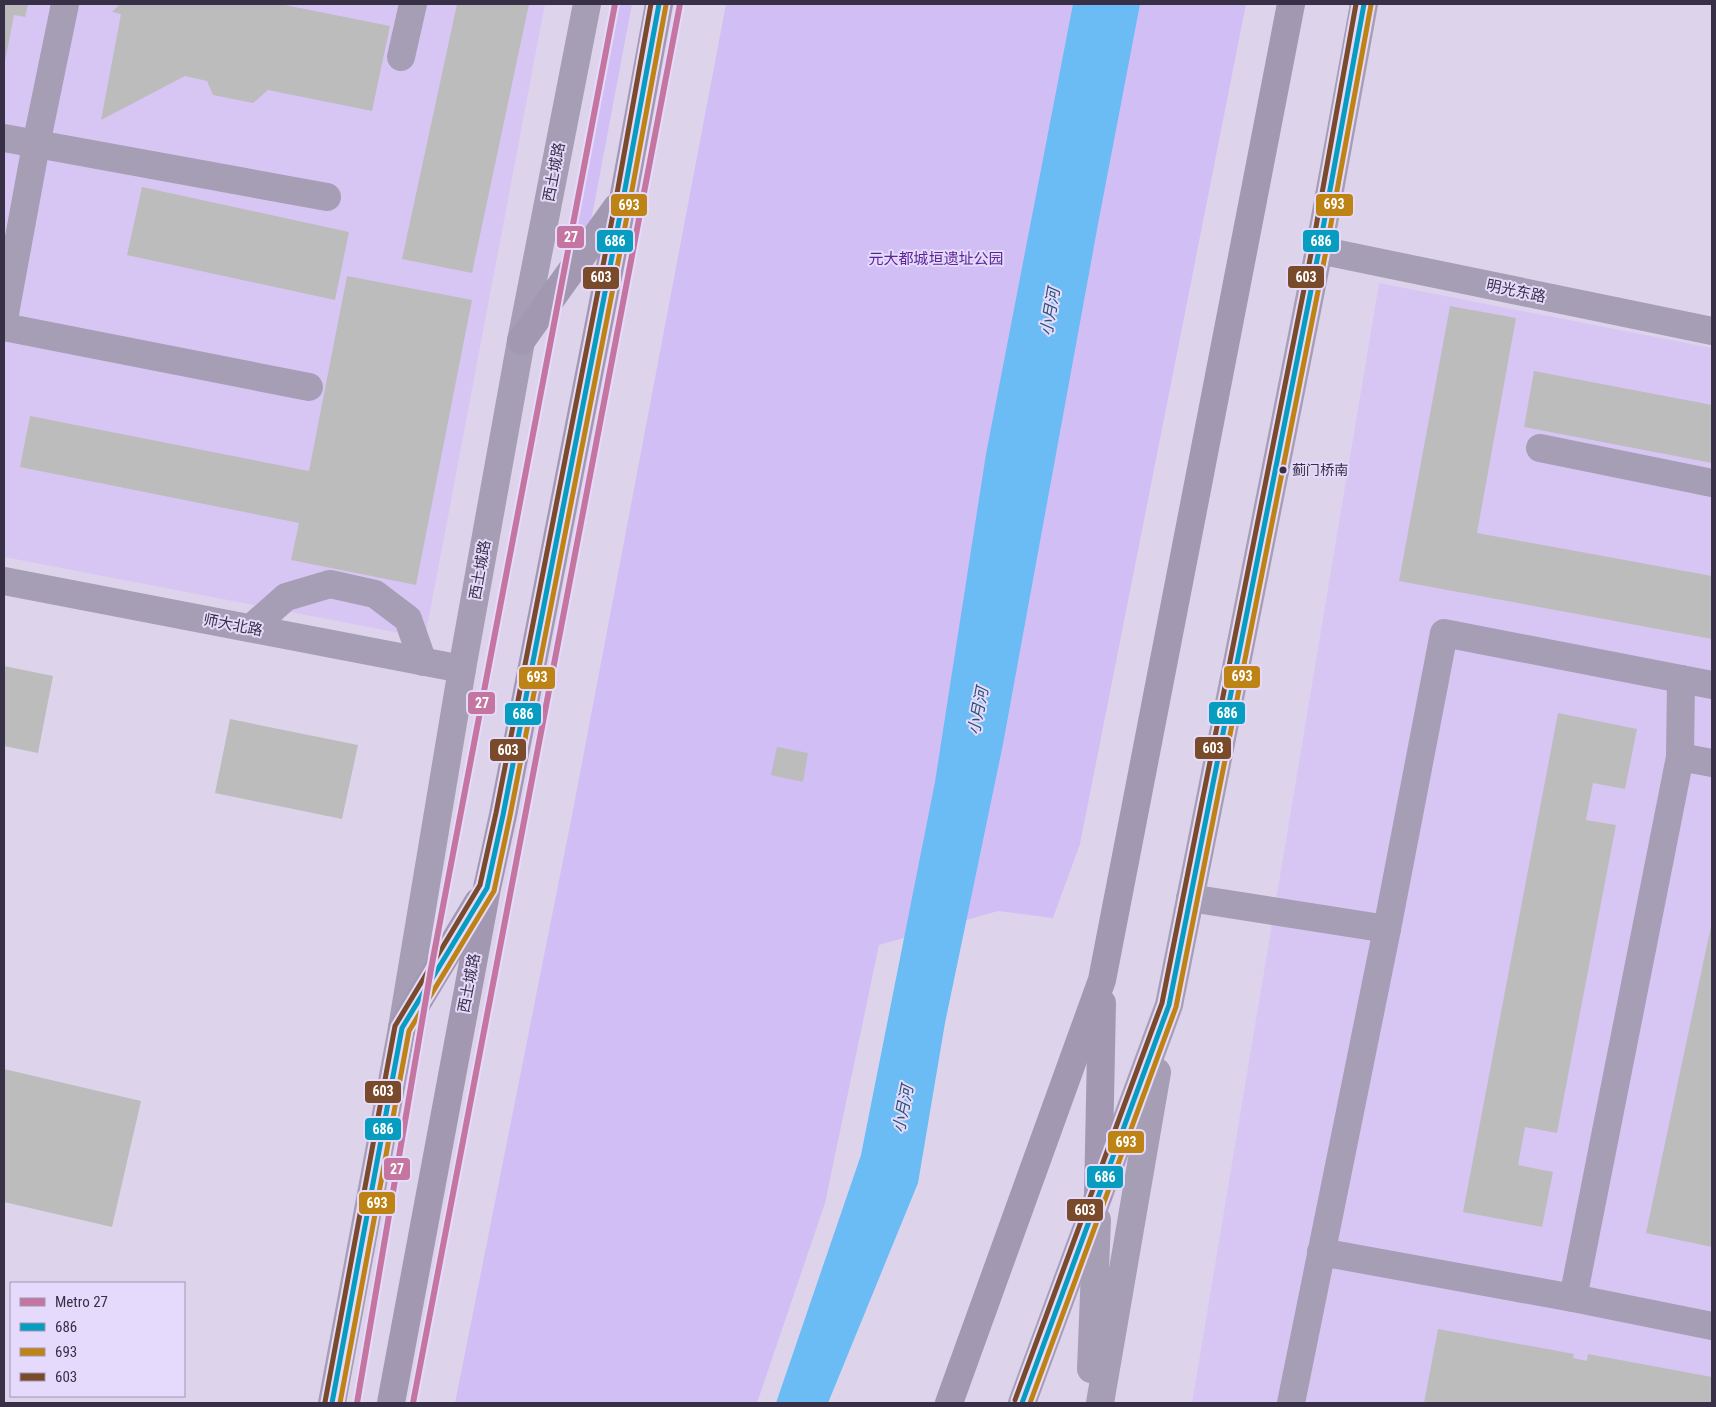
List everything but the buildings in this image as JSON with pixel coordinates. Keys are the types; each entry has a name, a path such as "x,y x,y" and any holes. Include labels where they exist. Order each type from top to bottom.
{"highway":[{"name":"西土城路","path":"391,1403 487,888 503,815 623,200 659,4"},
{"path":"948,1403 1102,980 1291,4"},
{"path":"521,342 623,200"},
{"path":"402,1028 487,888"},
{"path":"1098,1196 1102,980"}],"street":[{"path":"4,319 36,145 65,4"},
{"path":"400,57 413,4"},
{"name":"西土城路","path":"332,1403 402,1028 462,669 521,342 587,4"},
{"path":"1100,1403 1169,1005 1319,250 1364,4"},
{"path":"4,138 327,197"},
{"name":"明光东路","path":"1319,250 1712,331"},
{"path":"4,328 309,386"},
{"path":"1540,448 1712,483"},
{"name":"师大北路","path":"4,580 462,669"},
{"path":"251,628 286,597 330,584 376,594 408,619 422,662"},
{"path":"1291,1403 1387,929 1444,633 1712,686"},
{"path":"1573,1298 1680,757 1681,679"},
{"path":"1680,757 1712,764"},
{"path":"1190,898 1387,929"},
{"path":"1022,1403 1169,1005"},
{"path":"1090,1403 1098,1196"},
{"path":"1321,1252 1573,1298 1712,1326"}],"shaded area":[{"path":"4,4 545,4 425,638 4,557"},
{"path":"1379,283 1712,348 1712,1403 1192,1403"}],"green space":[{"path":"617,4 632,4 589,232 570,256 578,205"},
{"name":"元大都城垣遗址公园","path":"726,4 1246,4 1080,844 1053,918 998,911 879,945 825,1203 757,1403 455,1403 574,805"}],"water":[{"name":"小月河","path":"1073,4 1140,4 1003,744 945,1023 918,1183 828,1403 776,1403 861,1155 935,782 986,454"}],"metro line":[{"name":"27","path":"357,1403 431,969 615,4"},
{"name":"27","path":"413,1403 680,4"}],"transit line":[{"name":"603","path":"325,1402 395,1026 480,885 496,813 616,199 651,4"},
{"name":"686","path":"332,1403 402,1028 487,888 503,815 623,200 659,4"},
{"name":"603","path":"1015,1400 1162,1003 1312,249 1356,4"},
{"name":"686","path":"1022,1403 1169,1005 1319,250 1364,4"},
{"name":"693","path":"340,1403 409,1031 494,891 630,201 666,5"},
{"name":"693","path":"1030,1403 1176,1007 1326,251 1371,5"}],"place":[{"name":"蓟门桥南","path":"1283,470"}]}
